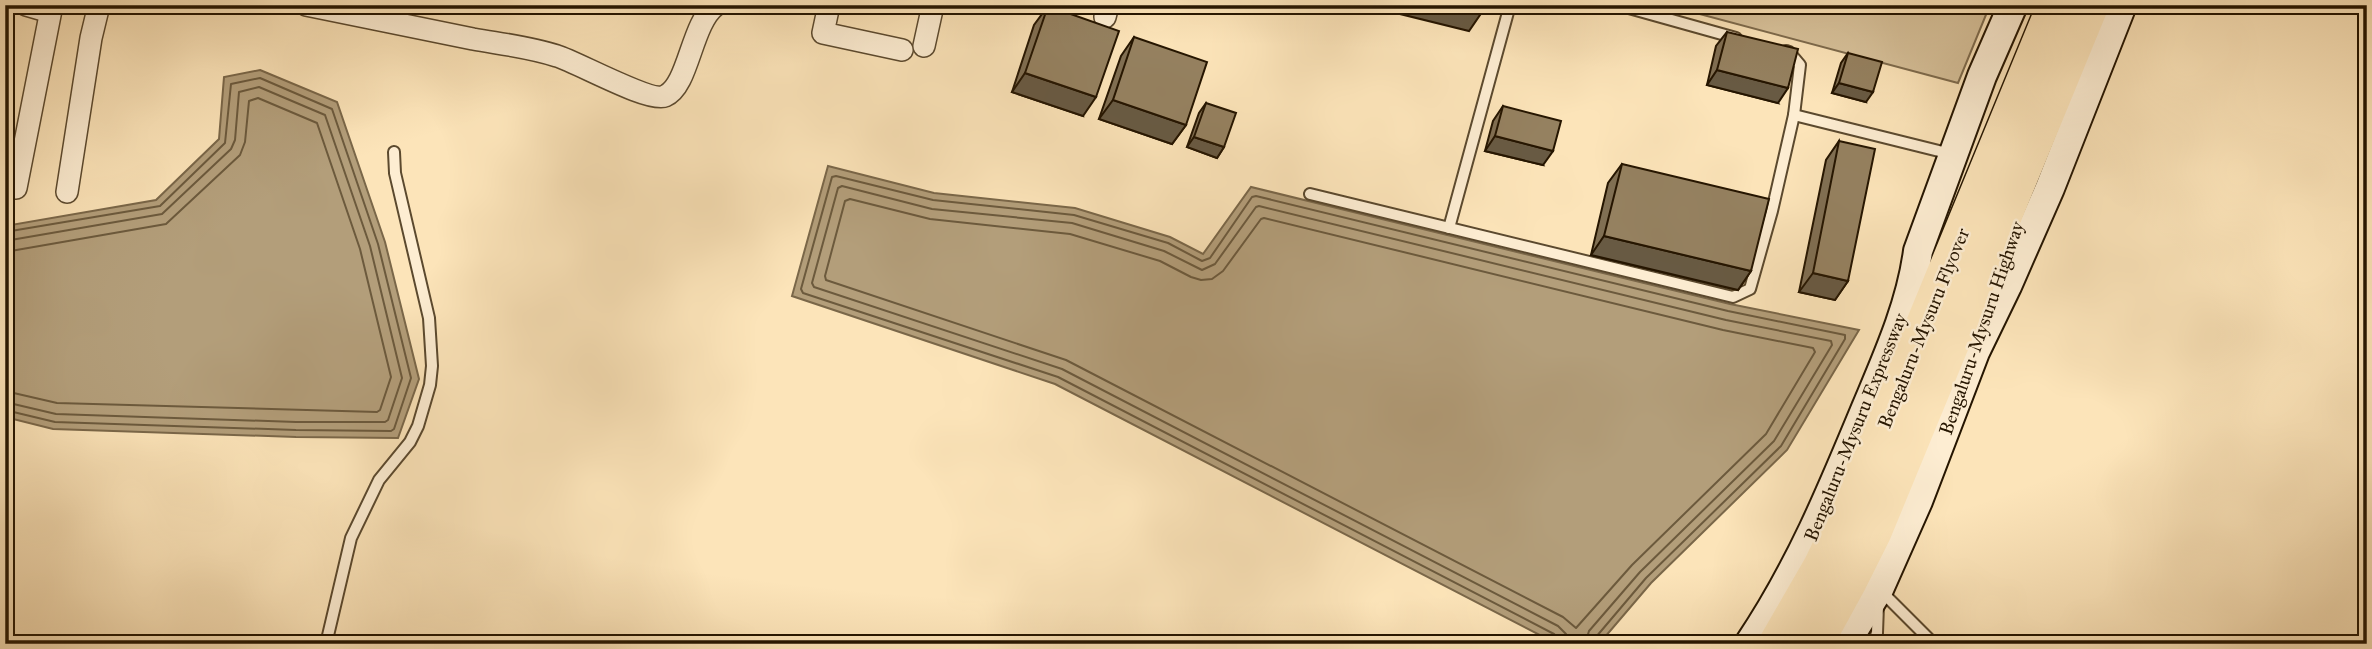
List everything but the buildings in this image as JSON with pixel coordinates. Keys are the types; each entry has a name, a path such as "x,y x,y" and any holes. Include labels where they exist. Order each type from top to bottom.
{"highway":[{"name":"Bengaluru-Mysuru Expressway","path":"1914,281 1934,251 2034,5"},
{"name":"Bengaluru-Mysuru Flyover","path":"1777,644 1822,566 1844,520 2056,5"},
{"name":"Bengaluru-Mysuru Flyover","path":"1814,644 1873,532 2090,5"},
{"name":"Bengaluru-Mysuru Highway","path":"1975,352 1981,320 1995,279 2104,5"}],"street":[{"path":"16,188 51,9 26,5"},
{"path":"67,192 91,38 99,5"},
{"path":"306,5 558,56 660,98 669,94 677,85 700,27 710,9 716,5"},
{"path":"829,5 823,33 902,50"},
{"path":"924,47 933,5"},
{"name":"Bengaluru-Mysuru Expressway","path":"1749,644 1776,604 1821,517 1877,381 1914,281 1918,251 1982,76 2013,5"},
{"path":"1975,352 2050,188 2122,5"},
{"name":"Bengaluru-Mysuru Highway","path":"1845,644 1877,592 1918,501 1975,352"}],"lane":[{"path":"1450,228 1510,5"},
{"path":"1618,5 1750,41"},
{"path":"1310,194 1733,297 1750,289 1772,211 1794,115 1800,65 1789,52 1776,48"},
{"path":"1794,115 1954,155"},
{"path":"326,644 351,538 379,480 410,442 418,426 430,385 432,366 429,318 395,173 394,152"},
{"path":"1873,644 1877,633 1877,592"},
{"path":"1877,592 1934,644"}],"shaded area":[{"path":"1666,5 1990,5 1958,83"}],"water":[{"path":"260,70 337,102 385,242 419,379 398,438 53,429 5,417 5,226 156,200 219,139 224,77"},
{"path":"828,166 934,193 1075,208 1170,237 1203,254 1251,187 1730,304 1859,330 1787,450 1651,583 1599,644 1557,644 1055,384 792,296"}]}
